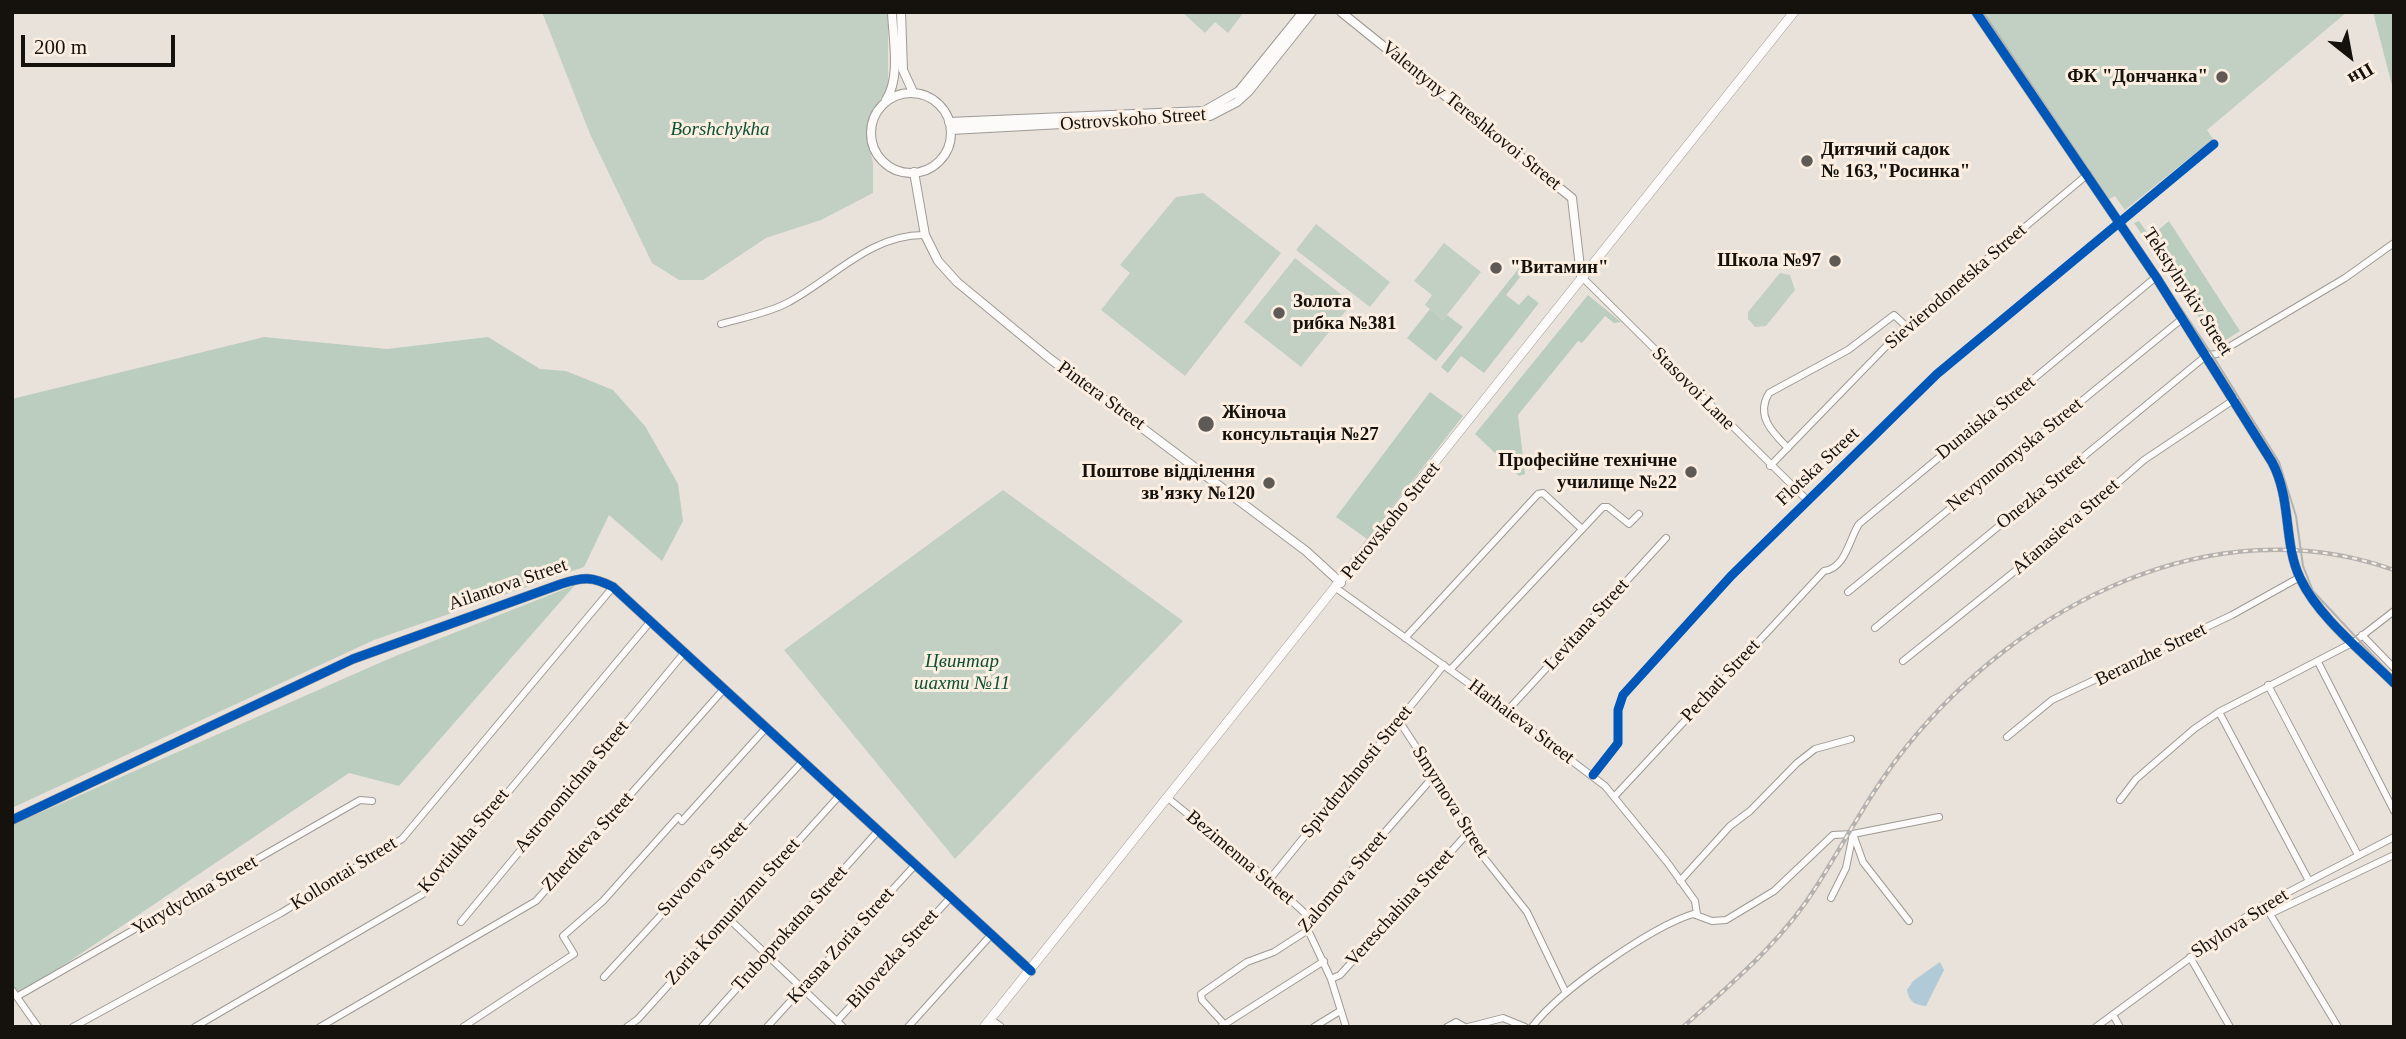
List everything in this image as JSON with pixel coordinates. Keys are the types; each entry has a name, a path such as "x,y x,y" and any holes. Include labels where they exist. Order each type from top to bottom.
{"main road":[{"name":"Petrovskoho Street","path":"987,1023 1169,799 1581,276 1794,12"}],"street":[{"path":"885,103 902,94 914,92 934,100 950,126 949,146 942,158 932,167 914,172 892,168 874,148 872,125 892,91 894,77 892,12"},
{"path":"901,12 903,70 914,92"},
{"name":"Ostrovskoho Street","path":"1150,118 1204,111 1229,99 1253,75 1303,12"},
{"name":"Ostrovskoho Street","path":"950,126 1210,116 1237,102 1312,12"},
{"name":"Valentyny Tereshkovoi Street","path":"1341,12 1572,198 1581,276"},
{"name":"Tekstylnykiv Street","path":"1976,12 2088,174 2235,400 2282,484 2300,577"},
{"name":"Flotska Street","path":"1593,775 1618,743 1618,710 1623,695 1731,576 1937,374 2214,144"},
{"name":"Pintera Street","path":"914,172 925,235 937,261 967,290 1049,358 1306,551 1339,586"},
{"name":"Sievierodonetska Street","path":"1770,466 1906,327 2088,174"},
{"path":"721,324 786,303 853,258 905,235 925,235"},
{"name":"Onezka Street","path":"1875,628 2207,355 2217,354 2333,285 2394,243"},
{"name":"Stasovoi Lane","path":"1581,276 1807,500"},
{"name":"Dunaiska Street","path":"1830,570 1846,552 1859,524 2156,277"},
{"path":"1788,448 1766,421 1763,408 1769,393 1848,350 1894,315 1906,327"},
{"name":"Nevynnomyska Street","path":"1848,593 2183,318"},
{"name":"Afanasieva Street","path":"1903,661 2031,559 2144,460 2235,400"},
{"path":"1405,638 1538,494 1544,493 1582,529"},
{"name":"Spivdruzhnosti Street","path":"1269,880 1399,721 1447,667 1582,529 1606,506 1629,524 1639,514"},
{"name":"Levitana Street","path":"1507,711 1665,538"},
{"name":"Pechati Street","path":"1614,797 1824,571 1830,570"},
{"name":"Ailantova Street","path":"12,820 353,659 586,576 612,587 1031,971"},
{"path":"2300,577 2322,609 2394,683"},
{"name":"Beranzhe Street","path":"2007,737 2052,700 2232,615 2300,577"},
{"name":"Harhaieva Street","path":"1339,586 1405,638 1593,775 1614,797 1680,881 1695,901 1698,914"},
{"name":"Kollontai Street","path":"73,1027 281,913 402,839 612,587"},
{"path":"2120,800 2136,779 2194,729 2268,685 2354,642 2394,611"},
{"name":"Kovtiukha Street","path":"195,1027 423,894 650,622"},
{"path":"2362,635 2393,666"},
{"name":"Astronomichna Street","path":"461,922 684,653"},
{"path":"2318,662 2394,811"},
{"path":"2268,685 2358,855"},
{"name":"Zherdieva Street","path":"320,1027 536,901 723,690"},
{"path":"2219,712 2309,881"},
{"name":"Smyrnova Street","path":"1399,721 1433,777 1455,806 1466,835 1527,912 1565,991"},
{"path":"463,1027 574,954 563,936 603,901 765,729"},
{"path":"1680,881 1730,826 1750,811 1797,763 1815,749 1851,739"},
{"name":"Suvorova Street","path":"604,977 802,762"},
{"name":"Zalomova Street","path":"1223,1026 1202,1000 1201,994 1247,962 1274,952 1308,930 1310,918 1433,777"},
{"name":"Zoria Komunizmu Street","path":"627,1027 638,1019 727,917 839,796"},
{"name":"Bezimenna Street","path":"1169,799 1269,880 1310,918"},
{"name":"Yurydychna Street","path":"19,996 360,800 372,801"},
{"path":"1532,1027 1565,991 1685,916 1698,914 1712,921 1726,920 1774,891 1833,835 1853,834 1939,817"},
{"name":"Truboprokatna Street","path":"702,1027 878,831"},
{"path":"1831,898 1846,868 1853,834"},
{"path":"1853,834 1863,862 1909,921"},
{"name":"Vereschahina Street","path":"1331,979 1340,975 1466,835"},
{"name":"Shylova Street","path":"2096,1027 2258,908 2394,837"},
{"name":"Shylova Street","path":"2338,1027 2270,914 2394,855"},
{"name":"Krasna Zoria Street","path":"767,1027 915,865"},
{"name":"Bilovezka Street","path":"837,1021 950,898"},
{"path":"727,917 843,1027"},
{"path":"1308,930 1324,961 1346,1027"},
{"path":"908,1027 991,935"},
{"path":"2190,957 2230,1027"},
{"name":"Vereschahina Street","path":"1223,1026 1324,961"},
{"path":"12,990 19,996 38,1027"},
{"path":"1314,1027 1340,1011"},
{"path":"2113,1015 2120,1027"},
{"path":"1447,1027 1457,1022 1466,1027 1503,1018 1525,1027"},
{"path":"987,1023 1000,1027"}],"green space":[{"name":"Borshchykha","path":"542,12 888,12 888,89 873,110 866,129 873,163 873,193 821,220 766,238 703,280 679,280 652,263 590,134"},
{"path":"1182,12 1244,12 1228,33 1215,22 1205,33"},
{"path":"1976,12 2347,12 2207,130 2213,139 2125,210 2115,196 2105,201"},
{"path":"2373,12 2394,12 2394,93"},
{"path":"1203,193 1281,253 1185,376 1101,310 1130,273 1120,265 1176,197"},
{"path":"2139,221 2150,237 2169,221 2240,331 2218,345 2134,223"},
{"path":"1316,224 1390,282 1370,307 1296,250"},
{"path":"1444,243 1481,272 1443,320 1425,305 1432,295 1414,281"},
{"path":"1295,258 1352,303 1301,367 1244,322"},
{"path":"1523,263 1528,267 1506,295 1519,305 1528,295 1539,303 1484,373 1461,356 1448,373 1441,367"},
{"path":"1780,273 1790,275 1795,290 1766,326 1755,327 1748,319 1748,312"},
{"path":"1588,295 1621,322 1614,323 1605,316 1582,343 1578,341 1518,415 1525,474 1519,476 1475,434"},
{"path":"1430,309 1443,320 1447,315 1463,327 1436,361 1407,338"},
{"path":"264,337 387,349 488,337 540,369 566,371 613,390 645,426 678,484 683,521 662,561 609,515 584,567 374,640 12,808 12,399"},
{"path":"1430,392 1463,416 1367,539 1336,517"},
{"name":"Цвинтар шахти №11","path":"1003,490 1183,621 955,859 784,650"},
{"path":"575,585 399,786 349,773 12,1000 12,825 393,657"}],"water":[{"path":"1940,962 1944,970 1926,1006 1913,1002 1907,990 1913,981"}],"tram line":[{"path":"1983,12 2213,356 2279,462 2296,516 2303,566 2313,591 2394,678"}],"railway":[{"path":"1683,1027 1756,960 1789,924 1818,884 1894,762 1953,695 2006,650 2063,611 2125,581 2190,560 2257,550 2325,553 2394,570"}],"cycle path":[{"path":"1976,12 2156,277 2272,462 2282,491 2291,550 2308,593 2342,634 2394,683"},
{"path":"1593,775 1618,743 1618,710 1623,695 1731,576 1937,374 2214,144"},
{"path":"12,820 353,659 561,584 593,579 613,587 1031,971"}],"place":[{"name":"ФК \"Дончанка\"","path":"2222,77"},
{"name":"Дитячий садок № 163,\"Росинка\"","path":"1807,161"},
{"name":"Школа №97","path":"1835,261"},
{"name":"\"Витамин\"","path":"1496,268"},
{"name":"Золота рибка №381","path":"1279,313"},
{"name":"Жіноча консультація №27","path":"1206,424"},
{"name":"Професійне технічне училище №22","path":"1691,472"},
{"name":"Поштове відділення зв'язку №120","path":"1269,483"}]}
